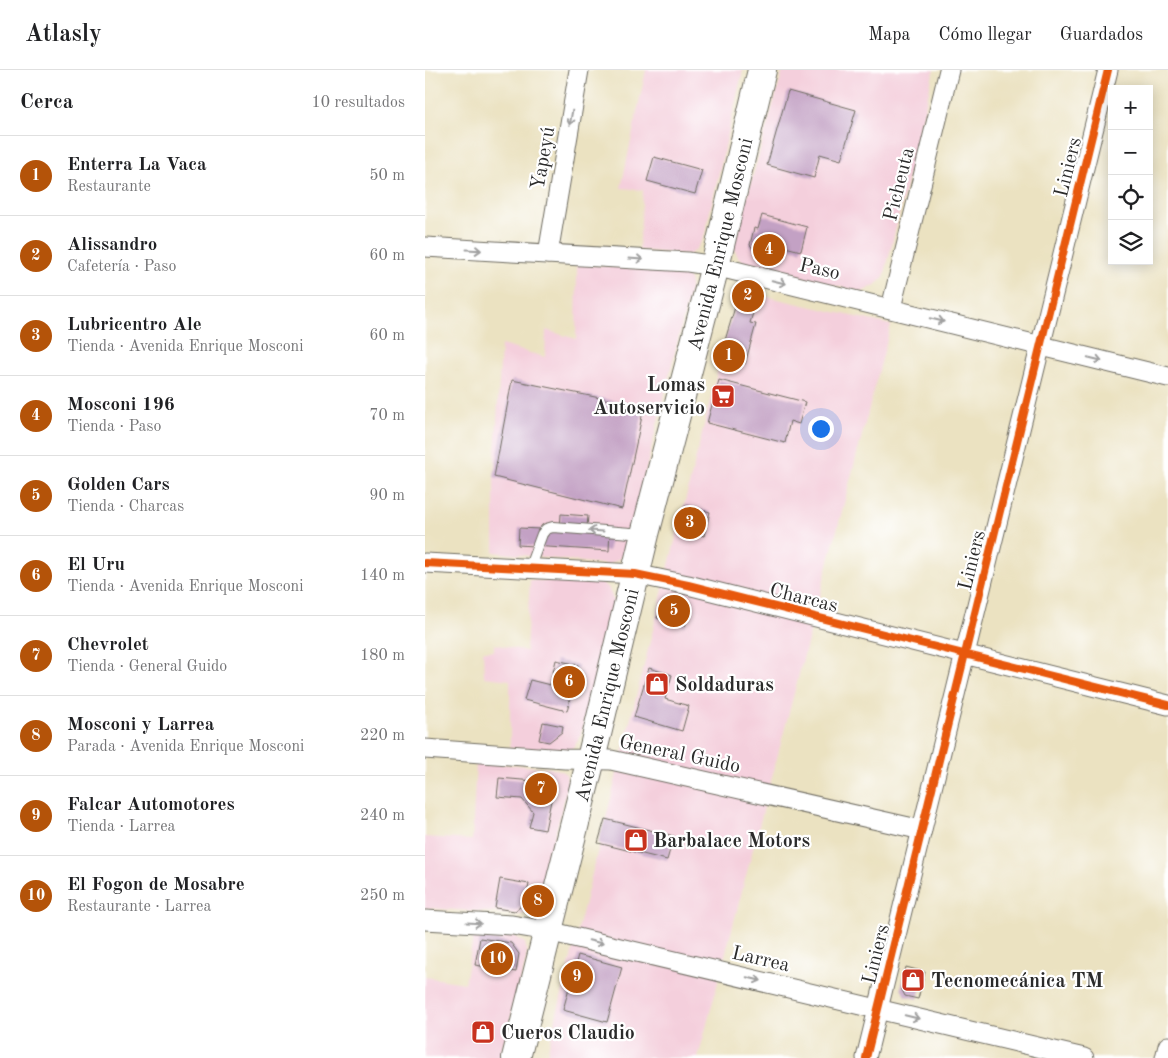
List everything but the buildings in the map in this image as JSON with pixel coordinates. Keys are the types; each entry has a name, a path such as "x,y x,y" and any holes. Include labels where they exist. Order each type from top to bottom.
{"main road":[{"name":"Avenida Enrique Mosconi","path":"516,1058 645,534 715,266 762,70"}],"street":[{"name":"Yapeyú","path":"548,254 579,70"},
{"name":"Picheuta","path":"891,308 949,70"},
{"name":"Liniers","path":"866,1058 1108,70"},
{"name":"Paso","path":"425,247 687,262 715,266 1168,377"},
{"name":"Charcas","path":"425,563 635,574 688,585 1168,705"},
{"name":"General Guido","path":"425,749 565,759 611,760 922,830"},
{"name":"Larrea","path":"425,920 512,925 548,931 1084,1058"},
{"path":"1165,1058 1168,1046"}],"lane":[{"path":"529,569 542,534 546,529 553,527 645,534"}],"shaded area":[{"path":"646,70 743,70 705,233 696,250 689,255 639,250 643,190 621,188"},
{"path":"783,70 934,70 884,277 875,285 862,292 746,265 738,257 733,246"},
{"path":"577,264 674,271 685,274 690,280 690,291 626,551 619,559 609,565 494,552 494,477 501,345 545,357 546,330 576,339"},
{"path":"747,292 891,325 698,1058 546,1058 736,297"},
{"path":"530,580 601,583 608,587 614,602 580,737 568,753 510,748 510,680 484,677 483,651 494,651 494,644 526,651"},
{"path":"476,762 550,768 566,774 568,785 537,904 529,912 519,915 425,908 425,837 472,840"},
{"path":"474,933 515,936 525,943 527,952 500,1058 425,1058 425,977 465,983"}],"cycle path":[{"path":"866,1058 1108,70"},
{"path":"425,563 635,574 688,585 1168,705"}],"place":[{"name":"Mosconi 196","path":"769,250"},
{"name":"Alissandro","path":"748,296"},
{"name":"Enterra La Vaca","path":"729,356"},
{"name":"Lomas Autoservicio","path":"723,396"},
{"name":"Lubricentro Ale","path":"690,523"},
{"name":"Golden Cars","path":"674,611"},
{"name":"El Uru","path":"569,682"},
{"name":"Soldaduras","path":"657,684"},
{"name":"Chevrolet","path":"541,789"},
{"name":"Barbalace Motors","path":"636,840"},
{"name":"Mosconi y Larrea","path":"538,901"},
{"name":"El Fogon de Mosabre","path":"497,959"},
{"name":"Falcar Automotores","path":"577,977"},
{"name":"Tecnomecánica TM","path":"913,980"},
{"name":"Cueros Claudio","path":"483,1032"}]}
